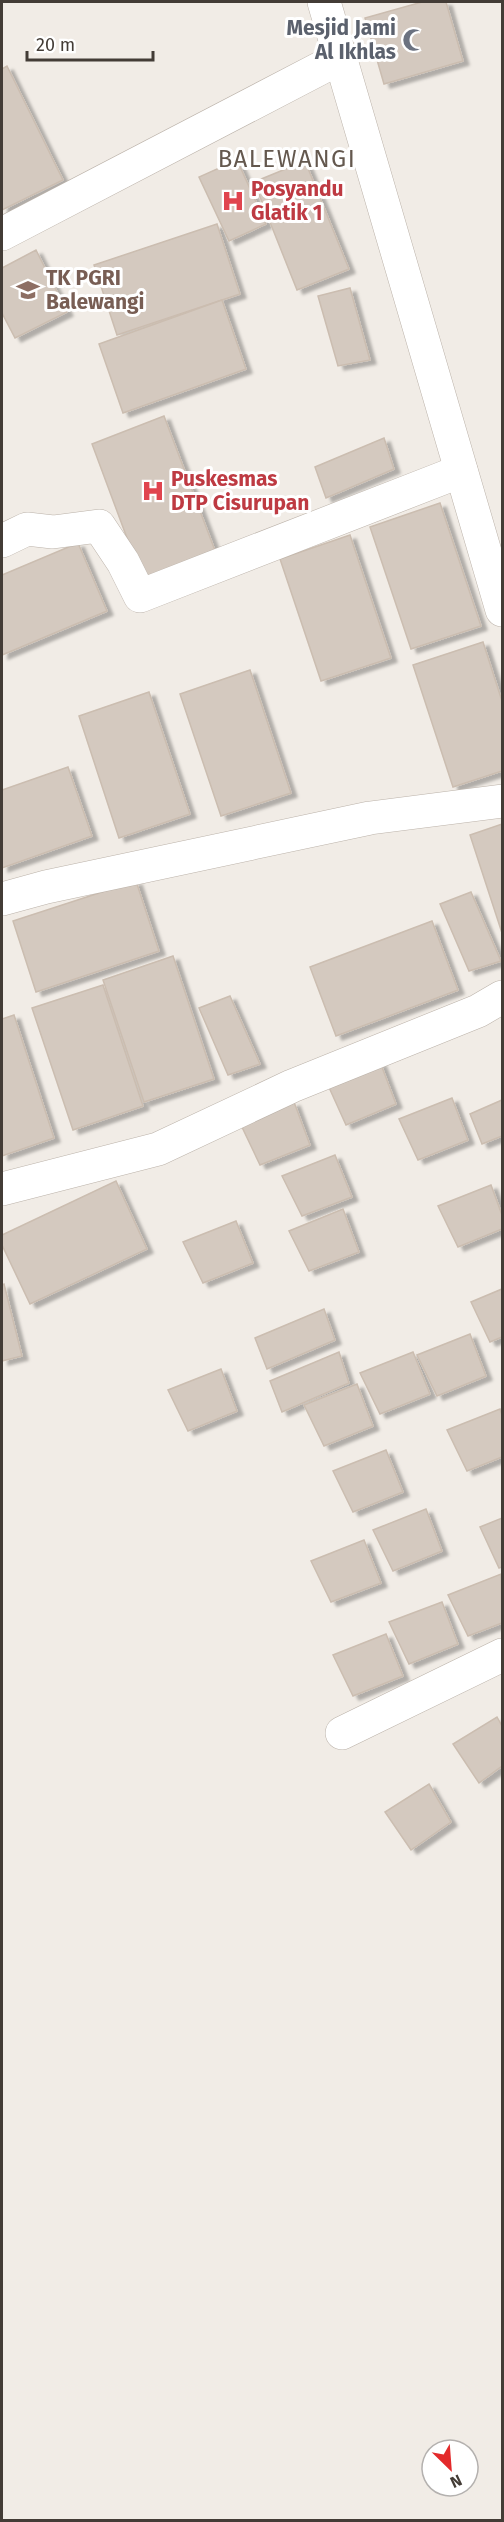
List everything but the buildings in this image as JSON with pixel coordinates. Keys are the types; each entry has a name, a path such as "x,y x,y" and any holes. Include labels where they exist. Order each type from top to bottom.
{"street":[{"path":"324,2 502,610"},
{"path":"2,234 340,58"},
{"path":"2,541 27,529 53,532 99,526 123,562 140,596 461,471"},
{"path":"2,899 46,887 370,818 502,801"},
{"path":"2,1189 158,1149 292,1086 478,1011 502,997"},
{"path":"342,1733 502,1655"}],"place":[{"name":"Mesjid Jami Al Ikhlas","path":"414,40"},
{"name":"Posyandu Glatik 1","path":"233,201"},
{"name":"TK PGRI Balewangi","path":"28,290"},
{"name":"Puskesmas DTP Cisurupan","path":"153,491"}],"district":[{"name":"BALEWANGI","path":"287,159"}]}
